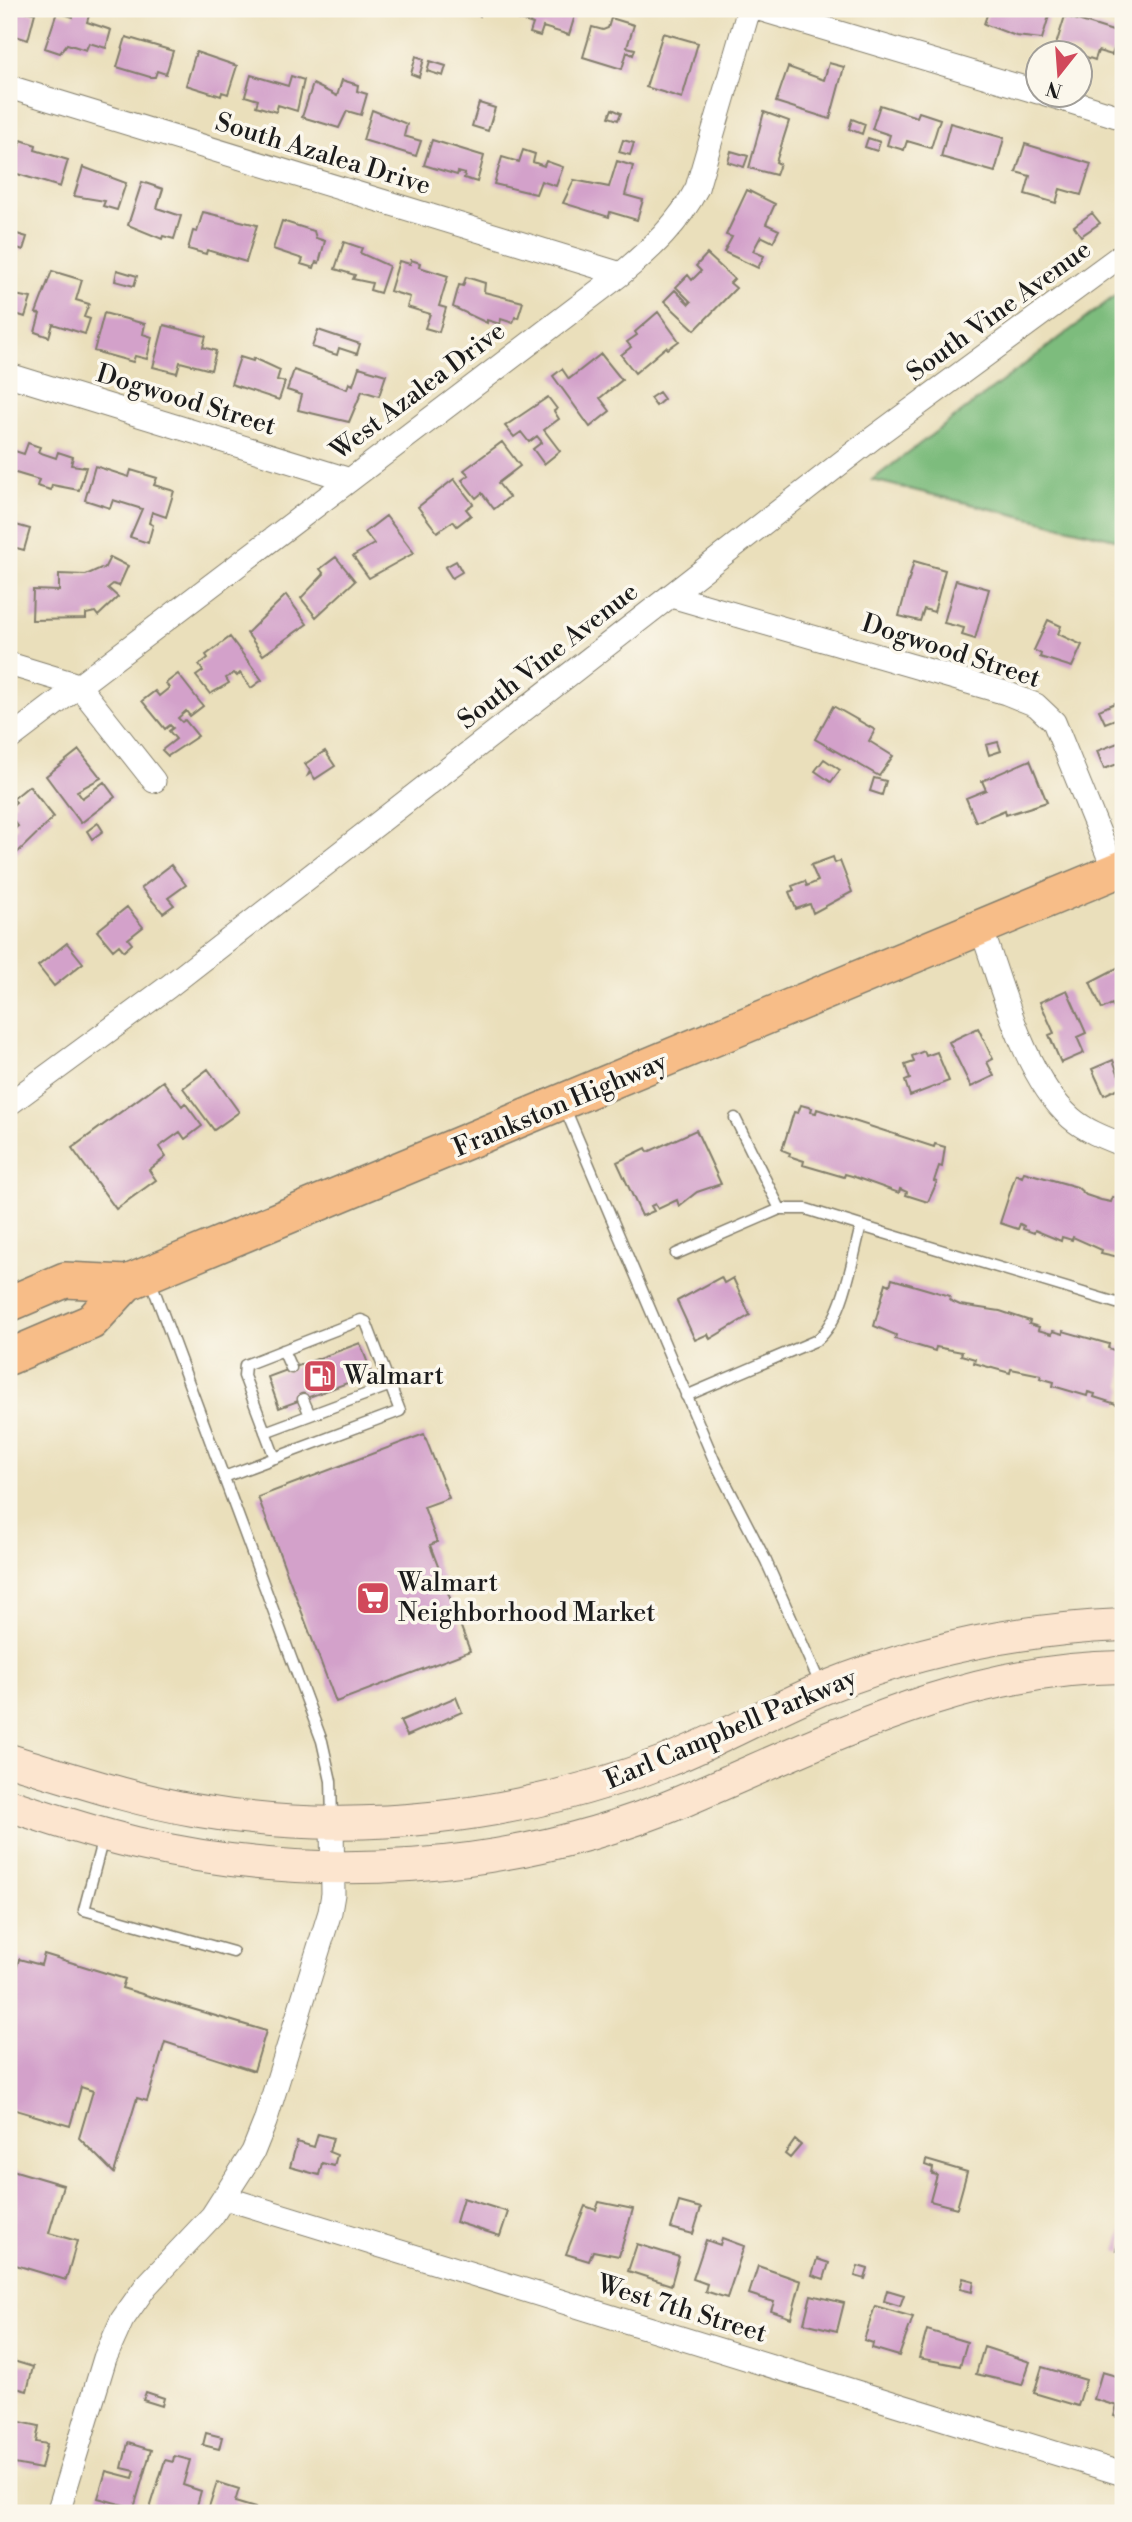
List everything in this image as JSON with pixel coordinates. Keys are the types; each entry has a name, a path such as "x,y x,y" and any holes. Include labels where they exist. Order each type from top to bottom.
{"main road":[{"name":"Frankston Highway","path":"9,1357 91,1322 138,1279 1119,870"},
{"path":"9,1304 65,1280 138,1279"},
{"name":"Earl Campbell Parkway","path":"9,1760 116,1792 233,1816 296,1822 332,1822 406,1820 466,1814 582,1789 667,1760 822,1689 876,1668 964,1644 1046,1630 1123,1625"},
{"name":"Earl Campbell Parkway","path":"9,1805 104,1835 211,1857 333,1868 467,1859 539,1846 609,1828 682,1801 842,1730 971,1688 1045,1673 1123,1667"},
{"path":"822,1689 842,1730"},
{"path":"104,1835 116,1792"}],"street":[{"name":"West Azalea Drive","path":"9,739 621,274 684,212 697,188 750,9"},
{"path":"759,9 1024,88"},
{"name":"South Azalea Drive","path":"9,87 621,274"},
{"path":"1093,108 1123,117"},
{"name":"South Vine Avenue","path":"9,1104 168,987 873,438 1123,254"},
{"name":"Dogwood Street","path":"9,374 347,480"},
{"name":"Dogwood Street","path":"671,596 993,689 1036,705 1059,730 1119,870"},
{"path":"9,664 78,685 154,781"},
{"path":"981,928 1019,1033 1051,1093 1079,1125 1123,1145"},
{"path":"58,2513 105,2358 122,2320 146,2286 195,2235 225,2198 243,2171 265,2122 326,1929 333,1894 332,1822"},
{"name":"West 7th Street","path":"225,2198 1123,2474"}],"lane":[{"path":"563,1104 719,1472 766,1561 822,1689"},
{"path":"735,1118 780,1209"},
{"path":"676,1254 780,1209 806,1209 1123,1304"},
{"path":"686,1396 817,1340 827,1332 839,1304 861,1226"},
{"path":"138,1279 224,1477 322,1741 331,1781 332,1822"},
{"path":"224,1477 275,1458 400,1411 366,1322 361,1321 244,1365 242,1371 275,1458"},
{"path":"284,1350 291,1368"},
{"path":"265,1432 391,1385"},
{"path":"303,1399 310,1416"},
{"path":"104,1835 84,1910 233,1952"}],"green space":[{"path":"1123,290 1123,541 872,480"}],"building":[{"path":"9,9 35,13 28,40 13,35 9,38"},
{"path":"75,9 91,9 87,22 111,30 106,48 89,43 86,50 67,44 60,53 45,48 57,12 73,17"},
{"path":"482,9 480,16 463,11"},
{"path":"514,9 577,9 569,35 543,27 540,36 530,33 533,24 511,17"},
{"path":"989,9 1025,9 1049,16 1042,38 1016,36 984,24"},
{"path":"1065,16 1119,33 1112,55 1098,51 1095,60 1094,38 1058,38"},
{"path":"611,18 634,25 627,47 635,49 633,55 627,52 622,69 583,57 592,27 603,30 608,28"},
{"path":"663,33 698,43 682,98 646,87"},
{"path":"126,37 173,51 166,74 157,71 155,77 150,77 117,67"},
{"path":"196,52 237,66 228,94 222,92 221,96 186,85"},
{"path":"416,56 424,59 419,77 411,74"},
{"path":"430,61 446,66 443,76 427,71"},
{"path":"829,63 844,67 830,119 776,102 788,67 824,80"},
{"path":"251,75 288,86 291,76 304,80 297,111 278,105 276,112 256,106 258,100 245,96"},
{"path":"342,80 358,85 357,91 367,94 361,115 347,111 339,128 302,117 313,84 337,96"},
{"path":"479,103 495,108 488,131 472,126"},
{"path":"880,105 917,117 919,112 940,119 931,148 907,141 904,150 887,145 890,135 872,129"},
{"path":"612,109 621,113 618,120 609,117"},
{"path":"372,110 407,124 404,136 421,141 416,156 363,140"},
{"path":"764,112 789,121 776,162 780,164 776,175 749,168"},
{"path":"852,119 865,124 862,134 849,129"},
{"path":"950,123 1004,138 995,172 941,157"},
{"path":"868,138 880,142 877,151 865,147"},
{"path":"21,140 36,145 35,150 68,160 60,187 11,172"},
{"path":"432,140 484,156 477,182 464,178 465,174 458,172 457,175 424,165"},
{"path":"623,140 634,143 630,155 619,152"},
{"path":"1025,144 1091,164 1081,195 1060,189 1056,203 1025,194 1030,176 1016,172"},
{"path":"523,150 535,154 533,162 544,166 546,161 563,167 556,186 541,181 536,194 494,184 502,157 519,162"},
{"path":"731,151 748,156 744,167 728,162"},
{"path":"617,161 633,166 625,195 643,200 637,220 610,212 609,217 563,203 574,180 609,187"},
{"path":"83,167 126,183 117,210 103,206 105,201 74,196"},
{"path":"142,182 163,189 157,208 181,216 174,239 163,236 162,239 128,225"},
{"path":"747,190 775,204 766,224 779,230 773,242 761,236 753,251 764,256 758,268 724,252 732,237 726,235"},
{"path":"203,212 257,225 246,262 207,250 206,254 188,249 193,231 197,232"},
{"path":"1092,213 1100,223 1081,236 1074,226"},
{"path":"282,221 314,231 316,238 325,241 319,263 316,262 314,268 301,264 303,259 273,249"},
{"path":"10,232 27,237 23,250 9,245"},
{"path":"344,242 362,248 360,253 389,266 380,293 370,290 372,283 353,279 355,275 335,269"},
{"path":"707,254 734,279 730,283 736,288 695,330 664,301 675,290 689,304 691,302 676,287 688,275 692,280 701,271 696,266"},
{"path":"411,260 420,263 419,267 448,276 439,306 446,308 439,332 425,328 430,314 407,307 410,297 390,291 399,261 410,264"},
{"path":"117,270 137,276 134,286 115,281"},
{"path":"52,271 82,280 76,300 89,304 84,317 90,319 85,334 53,324 49,337 35,332 40,314 36,313"},
{"path":"466,277 485,283 484,292 523,302 518,318 515,317 513,323 501,319 500,324 487,320 487,323 453,307 459,285 463,286"},
{"path":"9,294 31,298 25,317 16,314 12,325 9,324"},
{"path":"658,312 679,341 668,349 666,347 635,373 621,355 631,347 627,342 637,335 635,332"},
{"path":"104,313 145,324 143,334 152,337 147,359 135,356 133,362 94,351"},
{"path":"164,325 206,336 203,347 216,351 211,370 180,362 177,373 153,367"},
{"path":"318,330 360,344 357,354 339,348 337,355 312,347"},
{"path":"601,354 622,380 600,398 610,411 590,427 553,376 562,369 569,379"},
{"path":"240,357 253,361 254,358 280,370 277,380 285,382 279,400 231,384"},
{"path":"359,367 386,375 379,396 362,391 349,422 298,410 302,395 287,390 294,370 347,389 349,383 353,385"},
{"path":"659,392 664,399 656,406 650,398"},
{"path":"548,397 557,409 554,411 559,419 544,430 560,451 544,464 533,449 542,442 537,436 529,442 521,432 514,437 505,426"},
{"path":"502,442 520,466 498,483 509,497 494,509 482,493 476,498 462,480 469,475 464,470"},
{"path":"28,443 40,447 38,452 56,458 58,452 73,457 71,465 86,467 79,490 52,485 51,490 37,486 39,480 9,471 15,451 24,454"},
{"path":"95,466 129,477 131,470 157,478 154,485 174,491 166,517 152,512 149,523 153,525 148,543 130,537 142,509 113,500 110,508 85,500"},
{"path":"454,479 473,504 466,509 471,515 457,526 453,521 437,532 418,507"},
{"path":"386,516 414,553 369,578 353,556 374,544 365,532"},
{"path":"9,523 30,529 24,550 9,546"},
{"path":"110,557 128,566 119,586 113,584 108,588 118,597 98,616 95,612 86,614 86,619 32,620 33,590 59,591 59,574 86,575 104,569"},
{"path":"336,557 355,581 316,617 301,598 324,574 320,569"},
{"path":"9,561 16,576 9,597"},
{"path":"456,561 462,572 452,578 445,567"},
{"path":"914,561 945,570 934,612 924,609 920,621 899,616"},
{"path":"956,580 989,589 975,639 962,635 964,628 944,623"},
{"path":"286,595 307,624 263,655 247,633"},
{"path":"1048,620 1061,626 1058,634 1082,645 1072,667 1040,657 1041,654 1034,650"},
{"path":"230,637 262,680 251,688 240,673 237,676 234,673 226,678 229,683 210,694 196,676 203,671 199,665 208,658 206,655"},
{"path":"178,674 203,706 190,716 186,711 178,718 182,722 185,720 198,736 168,756 162,750 176,739 169,731 173,728 170,725 165,729 142,701 155,691 159,696 169,688 166,683"},
{"path":"1115,703 1121,717 1105,723 1099,710"},
{"path":"833,706 875,730 869,741 893,756 879,776 815,739"},
{"path":"1123,741 1123,762 1104,769 1097,751"},
{"path":"998,742 1001,751 989,755 986,745"},
{"path":"79,750 101,778 77,791 82,798 104,782 115,797 81,823 46,776"},
{"path":"325,751 335,766 315,779 311,773 308,775 310,771 305,764"},
{"path":"824,759 840,770 831,782 815,771"},
{"path":"1030,760 1047,802 1006,815 1005,810 976,822 966,798 986,790 982,781"},
{"path":"874,778 886,781 882,795 870,791"},
{"path":"29,786 54,817 15,855 9,847 9,833 18,826 9,815 9,808 16,802 13,799"},
{"path":"98,823 103,831 92,839 87,831"},
{"path":"833,857 835,863 840,861 852,892 813,913 810,904 796,909 789,892 794,890 792,886 805,881 807,886 818,881 811,865"},
{"path":"171,865 186,885 168,898 174,905 163,913 141,888"},
{"path":"127,907 143,927 128,939 132,944 124,951 119,945 113,950 97,931"},
{"path":"67,943 83,963 54,986 38,966"},
{"path":"1123,965 1123,1012 1118,1015 1112,1004 1102,1009 1090,982"},
{"path":"1067,990 1086,1033 1077,1037 1084,1053 1061,1063 1049,1035 1054,1033 1040,1002"},
{"path":"978,1028 993,1059 987,1062 994,1076 971,1087 949,1042"},
{"path":"924,1051 926,1056 937,1052 949,1081 910,1096 905,1081 910,1079 905,1065 914,1062 912,1056"},
{"path":"1113,1060 1123,1086 1104,1095 1092,1069"},
{"path":"208,1069 239,1112 214,1130 183,1088"},
{"path":"163,1081 182,1106 185,1103 202,1126 185,1139 180,1132 159,1147 166,1157 149,1170 156,1180 116,1209 72,1148"},
{"path":"801,1105 812,1108 811,1112 816,1113 817,1109 934,1147 935,1144 945,1147 942,1167 939,1166 934,1181 937,1182 928,1202 906,1195 907,1192 900,1189 899,1193 852,1176 845,1174 844,1177 803,1165 804,1161 789,1156 790,1153 782,1150 794,1112 798,1113"},
{"path":"696,1130 721,1184 697,1192 679,1206 677,1200 658,1209 655,1204 651,1206 654,1211 642,1216 617,1162 646,1148 648,1152"},
{"path":"1024,1172 1077,1187 1086,1195 1101,1200 1111,1202 1113,1197 1123,1200 1123,1258 1101,1253 1102,1250 1073,1237 1072,1240 1062,1237 1061,1241 1035,1230 1034,1233 1023,1229 1024,1226 1020,1224 1018,1229 1000,1223 1016,1174 1022,1177"},
{"path":"721,1277 724,1283 733,1278 750,1315 710,1339 708,1334 695,1340 677,1301"},
{"path":"892,1279 950,1296 949,1300 960,1305 1000,1311 1030,1321 1029,1324 1039,1327 1038,1330 1052,1334 1053,1331 1063,1334 1063,1331 1109,1344 1108,1348 1116,1351 1117,1346 1123,1348 1123,1390 1119,1405 1094,1397 1095,1394 1088,1392 1087,1396 1053,1386 1054,1382 1040,1378 1041,1375 1011,1369 1010,1373 974,1363 975,1359 961,1355 962,1352 936,1347 935,1351 895,1339 896,1335 874,1326 886,1283 890,1285"},
{"name":"Walmart","path":"360,1343 372,1374 279,1408 268,1377"},
{"name":"Walmart Neighborhood Market","path":"424,1434 449,1498 424,1507 437,1542 430,1545 470,1651 336,1702 258,1497"},
{"path":"456,1697 462,1712 407,1736 400,1721"},
{"path":"44,1954 125,1979 122,1988 266,2031 254,2071 165,2042 147,2101 137,2098 114,2173 79,2138 93,2091 81,2087 70,2126 9,2108 9,1995 19,1959 41,1965"},
{"path":"318,2134 333,2138 329,2152 337,2155 334,2166 322,2163 319,2175 290,2167 297,2142 314,2147"},
{"path":"795,2140 801,2145 790,2158 785,2154"},
{"path":"926,2160 967,2172 957,2208 930,2201 937,2175 932,2174 933,2168 925,2165"},
{"path":"9,2169 63,2185 49,2233 77,2241 66,2280 9,2263"},
{"path":"463,2198 508,2212 500,2236 456,2222"},
{"path":"599,2202 633,2209 619,2256 593,2251 589,2261 566,2254 585,2206 596,2210"},
{"path":"679,2202 701,2208 693,2234 671,2228"},
{"path":"1123,2228 1123,2252 1116,2250"},
{"path":"722,2238 744,2246 727,2298 705,2291 707,2284 693,2279 706,2240 720,2245"},
{"path":"637,2244 679,2257 671,2285 628,2271"},
{"path":"817,2259 829,2263 824,2279 812,2275"},
{"path":"758,2266 801,2281 791,2318 771,2311 774,2302 749,2294"},
{"path":"858,2266 868,2269 865,2279 855,2276"},
{"path":"963,2278 974,2281 972,2292 960,2289"},
{"path":"887,2290 904,2295 900,2306 884,2301"},
{"path":"811,2295 844,2303 837,2331 804,2323"},
{"path":"875,2306 913,2317 899,2356 872,2348 873,2343 864,2340"},
{"path":"927,2330 967,2342 960,2366 919,2358"},
{"path":"984,2347 1030,2362 1022,2385 976,2374"},
{"path":"10,2360 33,2367 27,2391 9,2386"},
{"path":"1042,2367 1086,2380 1078,2406 1034,2393"},
{"path":"1102,2372 1123,2378 1123,2419 1114,2416 1117,2406 1094,2399"},
{"path":"146,2392 164,2398 162,2406 143,2400"},
{"path":"11,2420 39,2426 36,2442 47,2444 41,2469 9,2463"},
{"path":"206,2433 222,2437 219,2449 203,2445"},
{"path":"128,2443 151,2450 134,2508 98,2498 106,2471 133,2478 135,2471 122,2468"},
{"path":"174,2456 190,2460 183,2485 201,2491 195,2513 149,2512 165,2460 173,2462"},
{"path":"217,2482 239,2489 235,2502 255,2508 253,2513 207,2513"}],"place":[{"name":"Walmart","path":"320,1376"},
{"name":"Walmart Neighborhood Market","path":"373,1598"}]}
